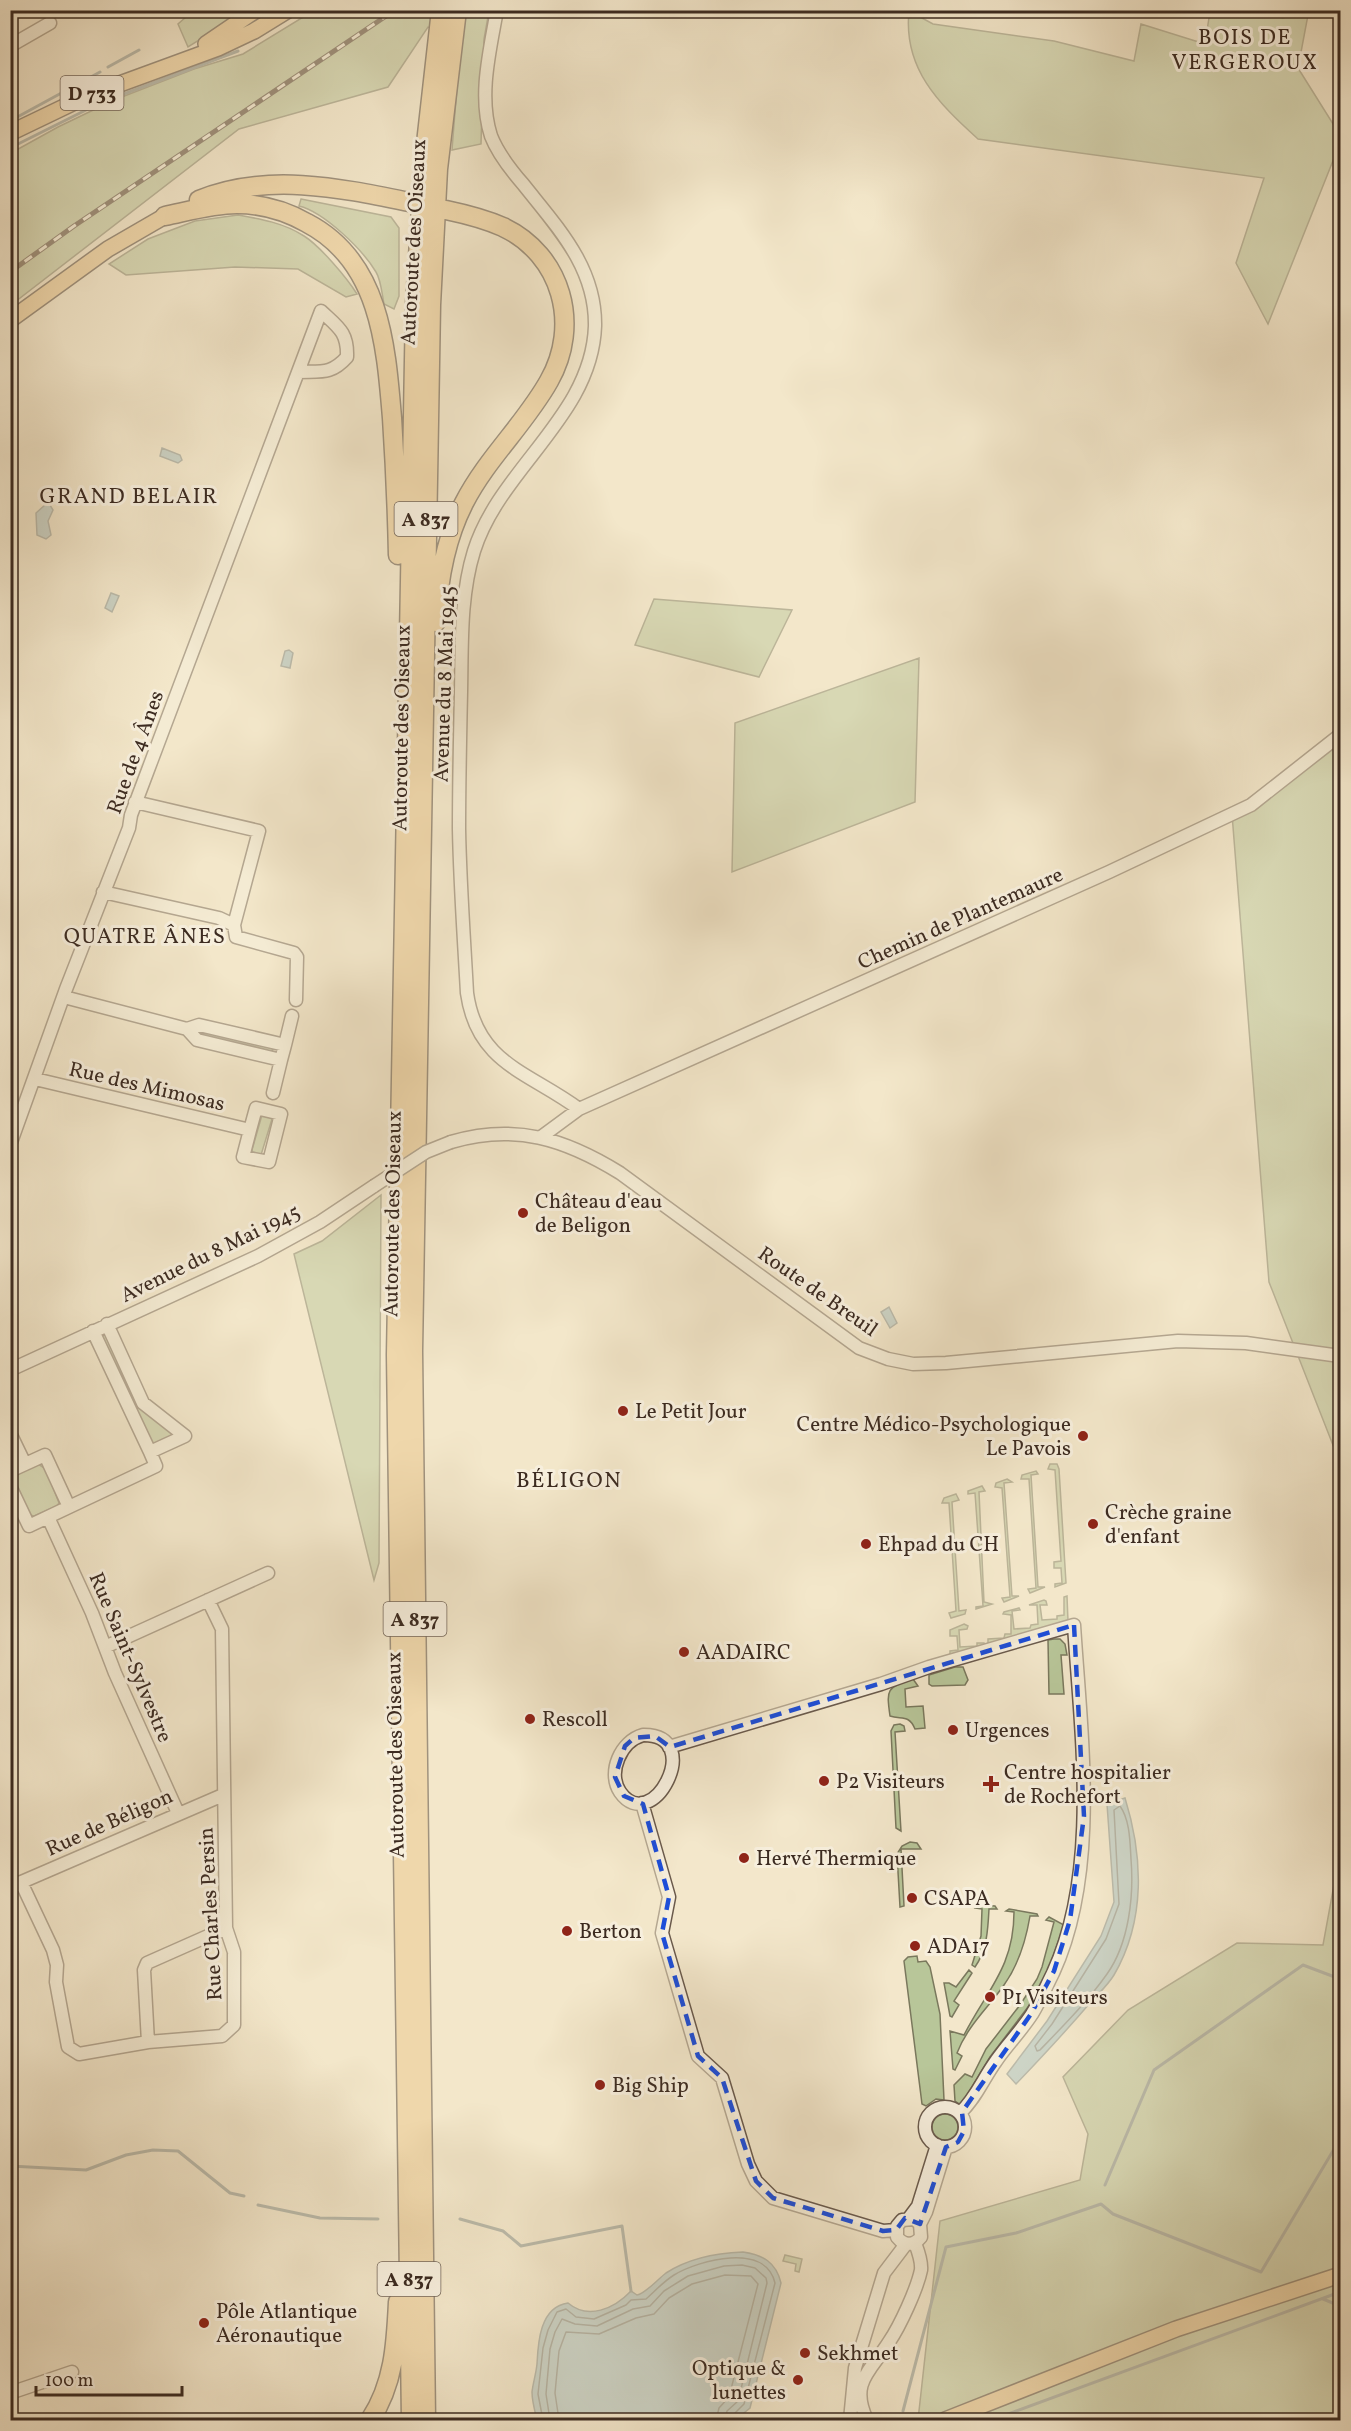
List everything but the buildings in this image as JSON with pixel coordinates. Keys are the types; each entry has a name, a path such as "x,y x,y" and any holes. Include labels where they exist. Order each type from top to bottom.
{"highway":[{"name":"Autoroute des Oiseaux","path":"411,2421 396,1355 405,747 418,233 428,118 441,10"},
{"name":"Autoroute des Oiseaux","path":"426,2421 413,1363 428,390 434,221 442,122 457,10"},
{"path":"165,216 215,194 280,185 327,186 409,202"},
{"path":"165,216 218,205 237,204 266,207 283,212 311,224 333,239 357,266 365,280 381,325 390,391 405,747"},
{"path":"422,818 437,606 453,528 490,460 540,396 550,379 559,360 566,332 566,318 560,289 554,274 538,252 503,227 446,210"},
{"path":"370,2421 387,2388 395,2350 407,2138"}],"main road":[{"name":"D 733","path":"177,61 214,40 256,10"},
{"name":"D 733","path":"10,133 87,96 177,61 218,48 254,31 288,10"},
{"path":"10,320 108,249 165,216"},
{"path":"945,2420 1176,2329 1341,2275"}],"street":[{"name":"Avenue du 8 Mai 1945","path":"497,10 486,83 486,102 491,135 508,167 568,239 581,262 593,300 595,324 594,342 583,381 572,401 496,503 475,548 464,595 459,790 467,993 469,1010 484,1042 516,1070 560,1095 579,1109"},
{"path":"10,46 50,23"},
{"name":"Rue de 4 Ânes","path":"10,1145 103,892 129,828 135,802 321,311 343,331 348,343 347,357 338,368 328,371 298,372"},
{"name":"Chemin de Plantemaure","path":"579,1109 1109,872 1245,808 1341,735"},
{"path":"135,802 259,831 234,925 236,937 294,953 297,957 296,1000"},
{"path":"103,892 219,918 234,925"},
{"path":"64,997 187,1029 199,1025 285,1044"},
{"path":"273,1093 292,1016"},
{"path":"187,1029 196,1040 281,1060"},
{"name":"Rue des Mimosas","path":"35,1078 250,1130"},
{"name":"Rue des Mimosas","path":"256,1108 281,1114 268,1162 243,1156 250,1130 256,1108"},
{"path":"541,1137 579,1109"},
{"name":"Route de Breuil","path":"451,1142 495,1133 541,1137 591,1155 620,1173 860,1348 888,1359 913,1364 946,1363 1092,1348 1211,1340 1341,1356"},
{"name":"Avenue du 8 Mai 1945","path":"10,1370 258,1256 320,1222 426,1152 451,1142"},
{"path":"107,1324 143,1403 185,1436 150,1452"},
{"path":"10,1486 28,1526 156,1466 93,1331"},
{"path":"10,1433 24,1464"},
{"path":"10,1471 45,1455 69,1507"},
{"name":"Rue Saint-Sylvestre","path":"48,1517 178,1813"},
{"path":"105,1647 268,1573"},
{"name":"Rue Charles Persin","path":"16,1884 53,1950 57,1965 56,1982 68,2048 79,2054 148,2042 222,2036 234,2025 234,1952 226,1928 222,1629 208,1600"},
{"path":"669,1747 1074,1625 1084,1816 1071,1920 1054,1971 1032,2014 995,2062 972,2102 960,2113"},
{"path":"643,1735 655,1736 669,1747 673,1762 666,1783 656,1798 642,1803 624,1796 615,1777 621,1754 629,1741 643,1735"},
{"name":"Rue de Béligon","path":"16,1884 223,1795"},
{"path":"642,1803 669,1897 662,1932 698,2056 722,2079 748,2164 756,2181 773,2198 883,2231 896,2230"},
{"path":"148,2042 144,1970 147,1963 226,1928"},
{"path":"942,2107 952,2108 960,2113 965,2125 964,2131 958,2142 942,2146 932,2142 926,2132 926,2121 928,2115 942,2107"},
{"path":"910,2243 899,2240 896,2230 902,2220 915,2221 926,2212 942,2146"},
{"path":"850,2421 852,2383 884,2272 922,2232 915,2221"},
{"path":"867,2421 861,2406 863,2379 870,2366 889,2344 906,2310 921,2269 910,2243"},
{"path":"10,2393 72,2372"}],"highlighted area":[{"path":"1074,1625 1084,1816 1070,1920 1054,1971 1031,2014 962,2112 964,2131 958,2142 946,2147 920,2224 905,2218 896,2230 883,2231 773,2198 756,2181 722,2078 698,2056 662,1933 669,1897 643,1804 624,1796 615,1777 625,1746 634,1738 655,1736 670,1747"}],"green space":[{"path":"193,11 246,11 188,47 178,24"},
{"path":"313,11 489,11 484,39 481,144 452,150 461,36 428,27 388,87 239,129 11,305 11,153 114,100 194,69 243,54"},
{"path":"909,11 933,24 1054,41 1134,61 1141,24 1205,44 1210,11 1259,11 1283,18 1298,12 1308,15 1298,68 1340,135 1340,143 1268,324 1236,263 1264,178 978,139 937,98 926,83 912,50"},
{"path":"301,199 391,217 399,228 399,296 394,309 384,304 378,275 362,253 331,224 299,206"},
{"path":"238,215 280,225 304,236 333,263 357,294 346,297 298,269 235,267 126,275 109,264 148,239 195,221"},
{"path":"654,599 792,610 759,677 635,645"},
{"path":"919,658 915,802 732,872 735,723"},
{"path":"1340,730 1340,1463 1269,1282 1232,814"},
{"path":"198,1030 272,1048 273,1052 198,1034"},
{"path":"262,1115 272,1119 261,1155 253,1154 252,1150"},
{"path":"381,1195 379,1563 374,1580 294,1254 322,1241"},
{"path":"107,1324 143,1403 185,1436 150,1452 93,1331"},
{"path":"38,1464 46,1469 59,1503 34,1516 30,1515 14,1484 16,1474"},
{"path":"1050,1464 1057,1464 1059,1469 1066,1583 1055,1587 1055,1584 1062,1583 1061,1568 1054,1568 1054,1562 1061,1561 1055,1470 1048,1469"},
{"path":"1036,1471 1038,1474 1031,1475 1038,1587 1045,1587 1030,1593 1028,1589 1036,1588 1029,1479 1021,1479 1022,1475"},
{"path":"1007,1479 1012,1482 1004,1483 1012,1596 1019,1596 1004,1602 1002,1598 1010,1597 1002,1488 995,1487 996,1483"},
{"path":"982,1486 985,1491 979,1492 984,1602 992,1604 976,1609 976,1607 983,1606 975,1493 968,1494 968,1491"},
{"path":"956,1494 959,1500 952,1502 959,1611 966,1610 965,1614 951,1618 949,1613 956,1611 949,1503 942,1503 944,1498"},
{"path":"1067,1596 1068,1621 988,1647 988,1639 1004,1638 1005,1634 1011,1634 1011,1615 1003,1614 1004,1612 1019,1608 1020,1610 1012,1611 1014,1629 1030,1628 1031,1625 1038,1624 1037,1605 1029,1605 1046,1601 1047,1605 1040,1605 1042,1620 1057,1619 1057,1616 1064,1615 1064,1597"},
{"path":"964,1624 968,1626 967,1629 959,1630 960,1647 977,1646 977,1643 984,1643 985,1648 950,1657 950,1651 958,1650 957,1636 950,1636 950,1630"},
{"path":"1060,1639 1065,1644 1067,1655 1061,1655 1064,1694 1049,1694 1048,1640"},
{"path":"955,1667 963,1667 968,1680 965,1685 932,1686 929,1684 929,1675"},
{"path":"913,1679 918,1686 905,1689 906,1707 923,1706 925,1728 915,1729 907,1719 890,1716 888,1700 890,1690"},
{"path":"894,1725 904,1726 905,1731 895,1732 901,1831 896,1828 891,1731"},
{"path":"910,1842 917,1843 921,1849 901,1849 904,1906 900,1907 897,1854 902,1846"},
{"path":"1340,1852 1340,2420 918,2420 940,2221 1080,2180 1088,2134 1063,2077 1128,2010 1237,1943 1323,1945"},
{"path":"977,1905 995,1906 997,1909 989,1909 984,1946 975,1967 972,1965 981,1936 982,1909 975,1908"},
{"path":"1009,1909 1038,1916 1030,1916 1024,1943 1014,1969 972,2025 957,2053 962,2056 955,2070 953,2069 950,2031 964,2035 998,1977 1013,1931 1014,1912 1006,1911"},
{"path":"1049,1917 1064,1925 1048,1971 1028,2007 990,2057 961,2105 955,2101 954,2085 965,2074 972,2077 986,2049 1037,1979 1054,1922 1046,1920"},
{"path":"917,1956 918,1962 926,1961 930,1967 940,2014 944,2100 936,2099 926,2106 922,2104 904,1961 908,1957"},
{"path":"969,1970 972,1973 954,2001 959,2005 952,2017 944,1983 956,1987"},
{"path":"945,2114 954,2118 958,2127 954,2136 945,2140 936,2136 932,2127 936,2118"},
{"path":"785,2255 802,2259 799,2272 795,2271 796,2264 783,2261"}],"water":[{"path":"162,448 180,455 182,460 178,463 160,456"},
{"path":"45,505 50,505 53,510 48,521 51,535 46,539 37,535 36,513"},
{"path":"111,593 119,596 112,612 105,608"},
{"path":"289,650 293,653 290,668 281,666 285,651"},
{"path":"889,1307 897,1323 890,1328 881,1312"},
{"path":"1125,1798 1135,1842 1138,1888 1132,1932 1124,1954 1109,1982 1016,2084 1007,2074 1047,2021 1101,1936 1114,1902 1107,1804"},
{"path":"743,2252 757,2255 768,2261 776,2270 781,2283 750,2408 735,2420 537,2420 532,2392 542,2327 551,2311 568,2303 584,2311 601,2310 617,2303 631,2291 637,2295 640,2294 666,2273 684,2264 713,2255"}],"waterway":[{"path":"108,67 139,50"},
{"path":"10,148 100,103 238,51"},
{"path":"10,121 100,72"},
{"path":"1105,2185 1154,2070 1303,1965 1340,1979"},
{"path":"903,2411 946,2247 1016,2233 1101,2204 1113,2214 1261,2272 1340,2139"},
{"path":"10,2166 86,2170 126,2155 153,2150 178,2151 230,2193 244,2196"},
{"path":"258,2205 320,2218 378,2219"},
{"path":"460,2219 503,2231 521,2246 622,2226 631,2291"},
{"path":"992,2420 1340,2292"},
{"path":"1323,2299 1340,2306"},
{"path":"1336,2420 1340,2414"}],"railway":[{"path":"10,272 74,226 395,10"}],"place":[{"name":"Château d'eau de Beligon","path":"523,1213"},
{"name":"Le Petit Jour","path":"623,1411"},
{"name":"Centre Médico-Psychologique Le Pavois","path":"1083,1436"},
{"name":"Crèche graine d'enfant","path":"1093,1524"},
{"name":"Ehpad du CH","path":"866,1544"},
{"name":"AADAIRC","path":"684,1652"},
{"name":"Rescoll","path":"530,1719"},
{"name":"Urgences","path":"953,1730"},
{"name":"P2 Visiteurs","path":"824,1781"},
{"name":"Centre hospitalier de Rochefort","path":"991,1784"},
{"name":"Hervé Thermique","path":"744,1858"},
{"name":"CSAPA","path":"912,1898"},
{"name":"Berton","path":"567,1931"},
{"name":"ADA17","path":"915,1946"},
{"name":"P1 Visiteurs","path":"990,1997"},
{"name":"Big Ship","path":"600,2085"},
{"name":"Pôle Atlantique Aéronautique","path":"204,2323"},
{"name":"Sekhmet","path":"805,2353"},
{"name":"Optique & lunettes","path":"798,2380"}],"district":[{"name":"BOIS DE VERGEROUX","path":"1245,48"},
{"name":"GRAND BELAIR","path":"129,495"},
{"name":"QUATRE ÂNES","path":"145,935"},
{"name":"BÉLIGON","path":"569,1479"}]}
